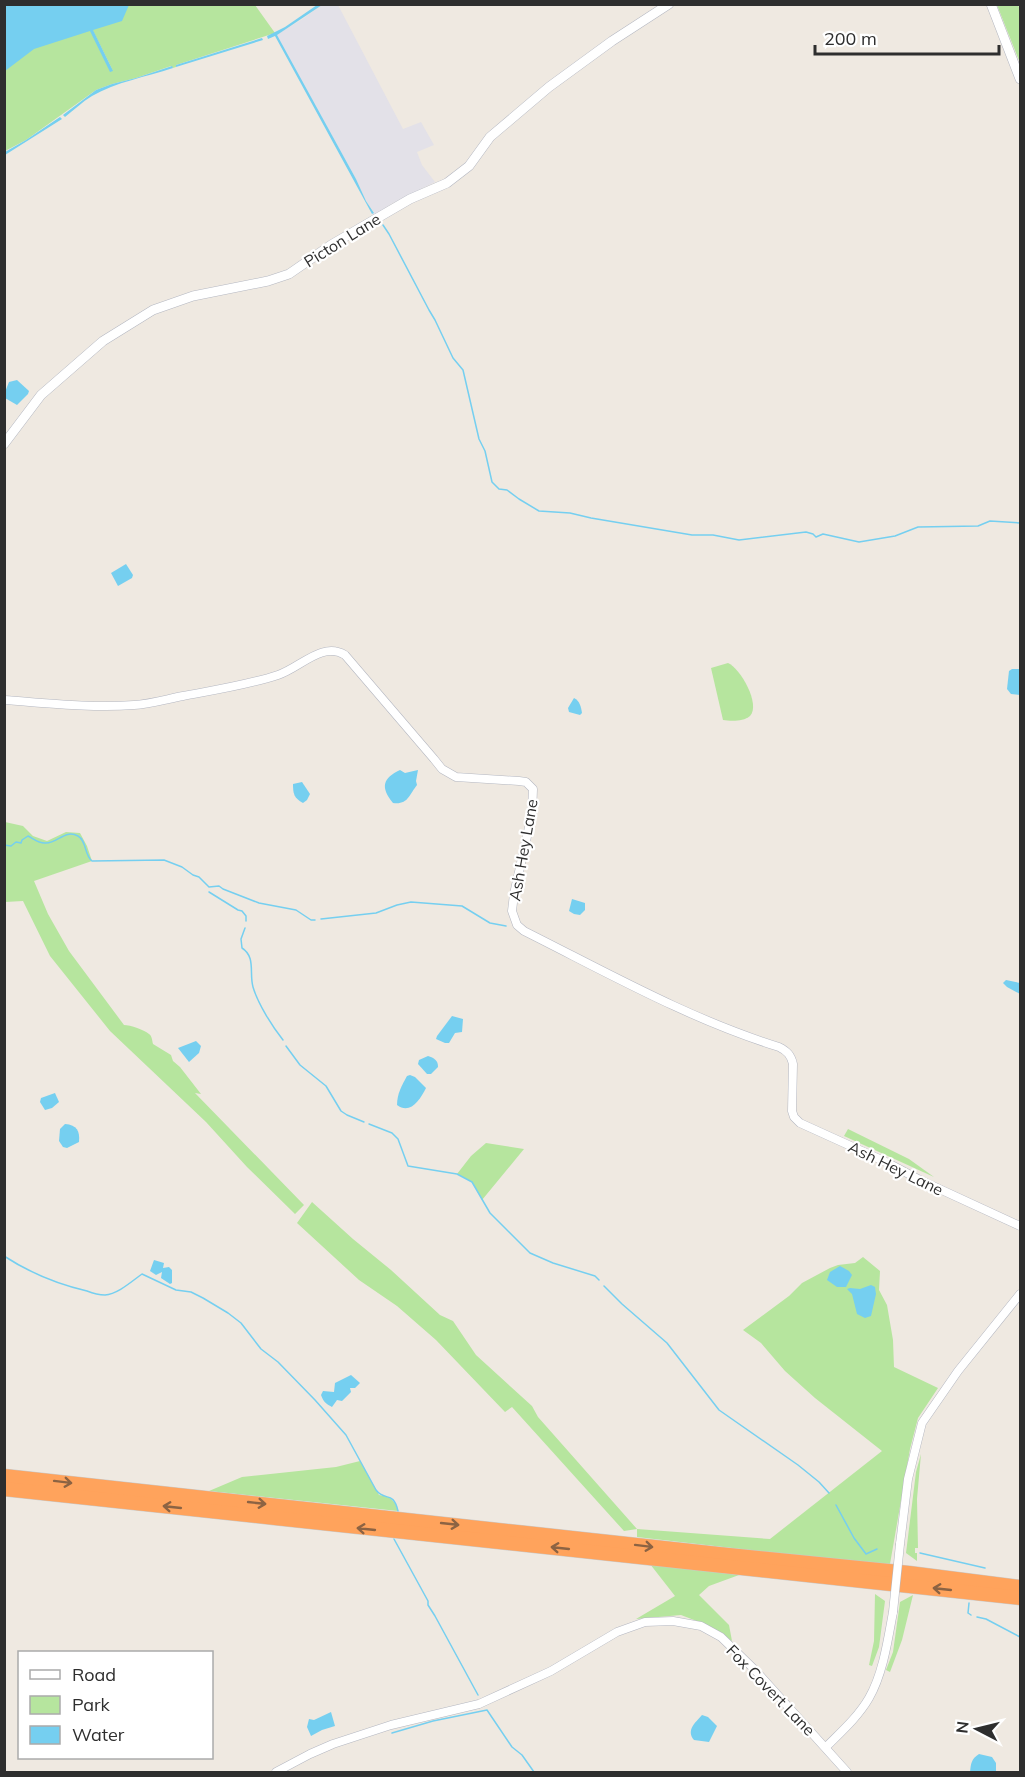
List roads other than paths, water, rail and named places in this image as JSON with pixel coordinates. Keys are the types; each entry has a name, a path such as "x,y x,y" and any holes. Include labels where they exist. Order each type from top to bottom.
{"highway":[{"path":"4,1476 909,1573 1020,1587"},
{"path":"4,1489 1020,1598"}],"street":[{"name":"Picton Lane","path":"4,444 41,394 103,342 153,310 193,296 268,281 289,274 331,245 401,205 447,183 470,166 490,137 549,87 612,41 669,4"},
{"path":"991,4 1020,79"},
{"name":"Ash Hey Lane","path":"4,700 88,706 136,705 278,675 320,653 328,650 339,652 352,662 450,775 464,779 526,782 533,789 532,814 512,903 513,918 524,931 663,1002 708,1022 787,1051 792,1057 793,1064 792,1111 800,1123 1020,1226"},
{"name":"Fox Covert Lane","path":"276,1773 310,1754 342,1741 391,1725 479,1704 551,1671 617,1632 645,1622 673,1621 702,1626 721,1637 755,1670 826,1748 849,1725 870,1697 886,1654 908,1479 922,1423 958,1371 1020,1294"},
{"path":"826,1748 847,1773"}],"water":[{"path":"5,4 129,5 122,21 93,30 113,71 110,72 90,31 34,49 5,71"},
{"path":"317,5 322,5 277,35 356,179 374,213 372,214 275,36 268,39 267,36 285,27"},
{"path":"262,38 263,40 176,67 176,65"},
{"path":"172,66 173,68 101,91 65,117 63,115 96,90"},
{"path":"60,117 62,119 5,155 5,152"},
{"path":"17,380 29,391 17,405 5,398 5,392 9,382"},
{"path":"126,564 133,575 132,578 118,586 111,573"},
{"path":"1020,669 1020,695 1011,694 1007,689 1009,671"},
{"path":"574,698 581,706 580,715 569,712 568,708"},
{"path":"400,770 405,773 418,770 417,785 405,801 393,803 386,792 385,784 390,776"},
{"path":"302,782 310,794 303,803 296,797 293,787 293,784"},
{"path":"572,899 585,903 585,910 580,915 569,911"},
{"path":"1006,980 1020,983 1020,994 1003,983"},
{"path":"452,1016 463,1019 462,1032 455,1033 449,1043 436,1039 437,1036"},
{"path":"196,1041 201,1046 199,1053 189,1062 178,1048"},
{"path":"428,1056 438,1065 431,1074 427,1074 418,1064 419,1060"},
{"path":"410,1075 426,1088 414,1105 402,1108 397,1105 398,1097 405,1079"},
{"path":"55,1093 59,1102 45,1110 40,1102 41,1098"},
{"path":"65,1124 75,1127 79,1135 79,1142 67,1148 63,1147 59,1141 60,1129"},
{"path":"154,1260 164,1263 163,1268 169,1267 172,1270 172,1283 161,1278 162,1272 156,1275 150,1271"},
{"path":"840,1266 852,1275 846,1287 837,1287 827,1280 830,1272"},
{"path":"871,1285 875,1287 876,1294 871,1316 865,1318 857,1314 852,1294 847,1289 860,1289"},
{"path":"351,1375 360,1383 355,1388 350,1388 351,1392 342,1401 337,1400 332,1407 326,1403 321,1395 323,1391 334,1392 335,1383"},
{"path":"331,1712 335,1726 311,1736 307,1727 309,1719 314,1720"},
{"path":"702,1715 708,1717 717,1726 709,1742 694,1740 691,1733 692,1727"},
{"path":"979,1754 992,1757 996,1763 996,1772 970,1772 973,1760"}],"waterway":[{"path":"383,225 453,358 463,370 479,439 485,451 492,482 499,489 507,490 539,511 570,513 692,535 713,535 739,540 806,532 816,537 823,534 859,542 895,536 918,527 978,526 990,521 1020,523"},
{"path":"4,845 11,846 16,842 21,843 28,836 43,843 73,834 81,838 92,861 164,860 199,877 209,887 219,886 259,903 296,910 311,920 315,920"},
{"path":"209,892 242,911 246,916 246,921"},
{"path":"321,919 376,913 411,902 462,906 490,923 506,926"},
{"path":"245,928 241,939 242,948 251,961 253,987 266,1015 283,1040"},
{"path":"286,1046 300,1065 326,1086 341,1111 364,1122"},
{"path":"369,1124 392,1133 398,1139 408,1166 457,1174 472,1182 490,1213 530,1253 595,1276 599,1280"},
{"path":"4,1256 44,1277 100,1295 115,1292 142,1274 176,1290 191,1292 228,1313 241,1323 261,1349 278,1362 346,1435 376,1490 391,1498 398,1511"},
{"path":"604,1286 667,1343 719,1410 798,1465 829,1493"},
{"path":"836,1505 854,1538 866,1554 877,1549"},
{"path":"394,1539 478,1695"},
{"path":"920,1553 985,1568"},
{"path":"969,1603 968,1613 971,1615"},
{"path":"977,1617 986,1619 1020,1637"},
{"path":"392,1733 433,1721 487,1710 512,1747 522,1755 534,1772"}]}
